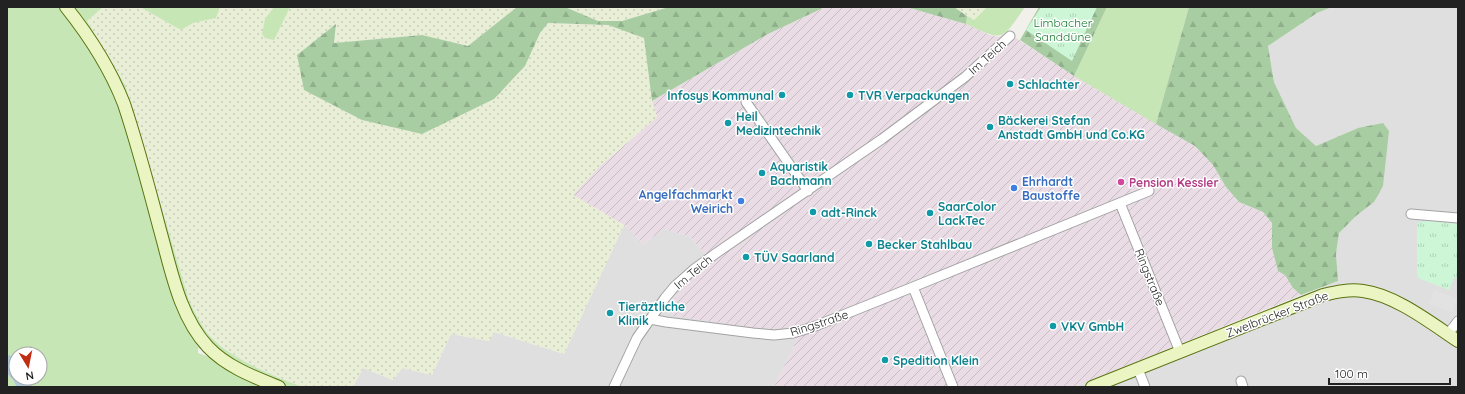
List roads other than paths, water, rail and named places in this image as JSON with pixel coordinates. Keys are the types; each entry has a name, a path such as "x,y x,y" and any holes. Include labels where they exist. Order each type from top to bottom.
{"street":[{"path":"66,7 85,30 97,49 119,92 132,128 174,280 185,313 199,337 218,356 246,373 279,387"},
{"name":"Im Teich","path":"614,387 637,338 675,286 693,270 857,157 932,102 970,72 1010,36"},
{"path":"746,102 808,191"},
{"name":"Ringstraße","path":"650,319 753,333 774,335 793,333 813,327 913,288 1150,191"},
{"name":"Ringstraße","path":"1120,203 1180,352"},
{"path":"1411,214 1458,218"},
{"path":"913,288 953,387"},
{"name":"Zweibrücker Straße","path":"1092,387 1323,295 1340,291 1352,290 1387,297 1453,337"},
{"path":"1453,337 1458,321"},
{"path":"1138,369 1145,387"}],"place":[{"name":"Schlachter","path":"1010,84"},
{"name":"Infosys Kommunal","path":"782,95"},
{"name":"TVR Verpackungen","path":"850,95"},
{"name":"Heil Medizintechnik","path":"728,123"},
{"name":"Bäckerei Stefan Anstadt GmbH und Co.KG","path":"990,127"},
{"name":"Aquaristik Bachmann","path":"762,173"},
{"name":"Pension Kessler","path":"1121,182"},
{"name":"Ehrhardt Baustoffe","path":"1014,188"},
{"name":"Angelfachmarkt Weirich","path":"741,201"},
{"name":"adt-Rinck","path":"813,212"},
{"name":"SaarColor LackTec","path":"930,213"},
{"name":"Becker Stahlbau","path":"869,244"},
{"name":"TÜV Saarland","path":"746,257"},
{"name":"Tieräztliche Klinik","path":"610,313"},
{"name":"VKV GmbH","path":"1053,326"},
{"name":"Spedition Klein","path":"885,360"}],"park label":[{"name":"Limbacher Sanddüne","path":"1063,29"}]}
